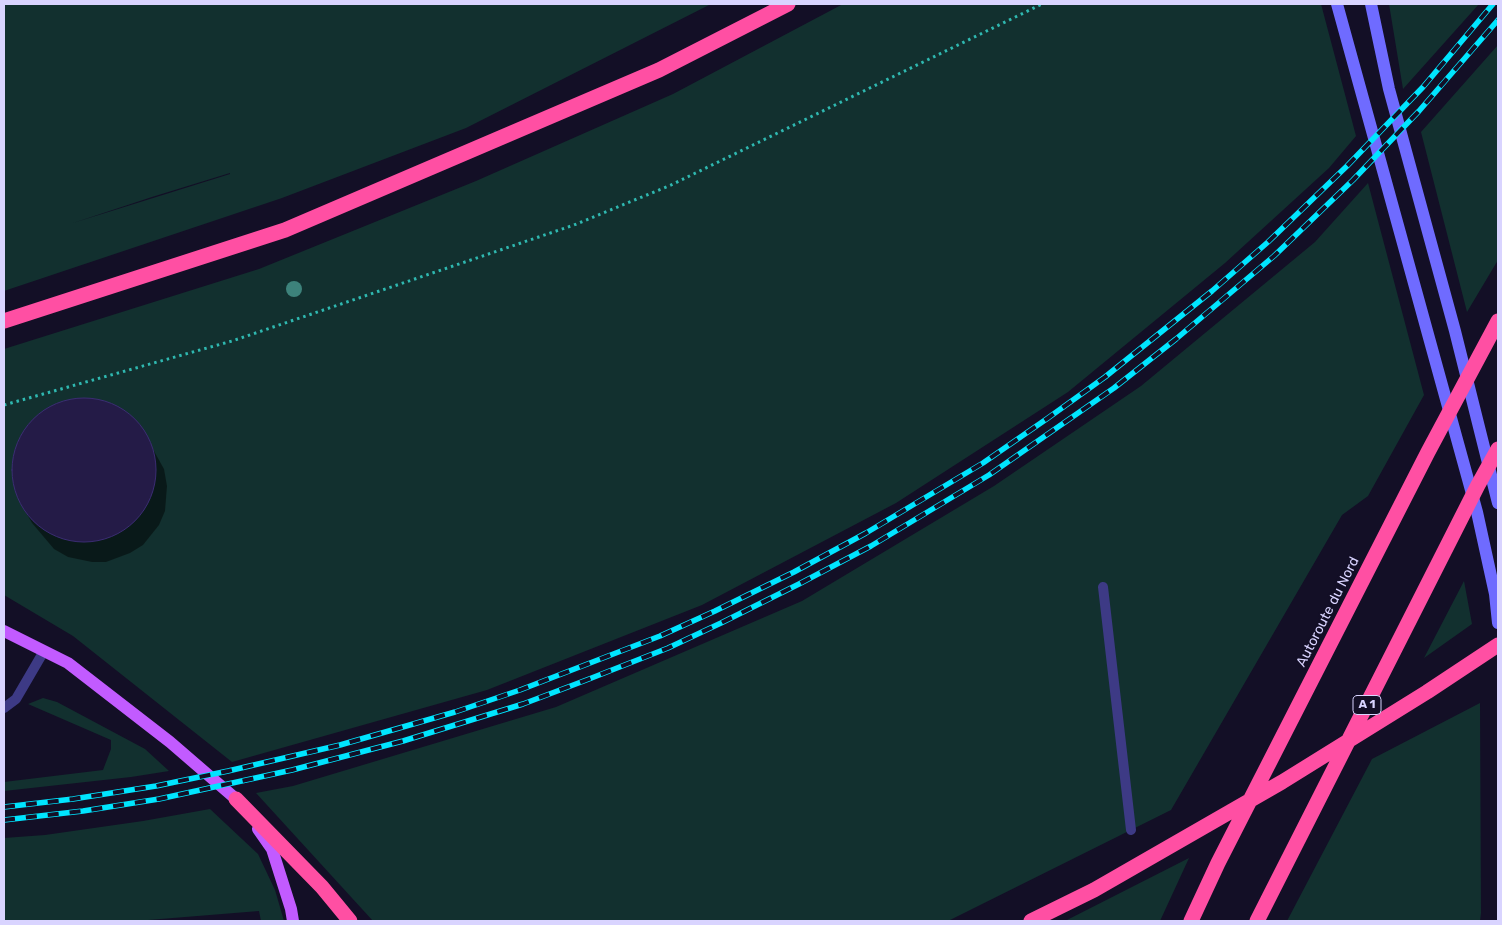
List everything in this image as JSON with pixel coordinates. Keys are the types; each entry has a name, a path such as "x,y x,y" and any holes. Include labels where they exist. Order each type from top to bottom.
{"highway":[{"path":"4,321 284,230 659,70 788,4"},
{"name":"Autoroute du Nord","path":"1191,921 1218,863 1428,452 1498,321"},
{"name":"A 1","path":"1257,921 1498,449"},
{"path":"1031,921 1094,890 1282,782 1427,692 1498,645"},
{"path":"236,799 322,887 350,921"}],"main road":[{"path":"1338,4 1477,512 1497,598 1498,623"},
{"path":"1371,4 1389,89 1455,331 1498,503"},
{"path":"4,631 68,663 170,742 236,799 272,849 293,921"}],"lane":[{"path":"1103,586 1131,830"},
{"path":"4,708 16,699 44,651"}],"path":[{"path":"4,404 232,341 574,225 671,185 1042,4"}],"green space":[{"path":"4,4 711,4 466,128 282,198 4,291","holes":["230,174 73,223 152,197"]},
{"path":"843,4 1321,4 1356,136 1329,168 1225,263 1068,392 896,503 702,605 487,690 232,762 73,636 4,595 4,349 259,269 476,181 673,94"},
{"path":"1389,4 1479,4 1403,89"},
{"path":"1498,45 1498,260 1467,312 1421,132"},
{"path":"1368,183 1424,395 1368,496 1342,515 1171,810 948,921 373,921 256,793 293,786 556,707 802,601 994,486 1141,386 1315,242"},
{"path":"1464,581 1472,624 1424,658"},
{"path":"43,698 57,702 145,749 169,771 4,791 4,782 103,770 111,749 111,740 28,704"},
{"path":"1480,703 1480,921 1287,921 1372,759"},
{"path":"210,809 258,854 275,890 284,921 261,921 259,911 136,921 4,921 4,838 45,835"},
{"path":"1189,858 1160,921 1065,921"}],"building":[{"path":"84,398 111,404 124,410 135,419 144,430 150,443 156,470 150,497 144,510 135,521 124,530 111,536 84,542 57,536 44,530 33,521 24,510 18,497 12,470 18,443 24,430 33,419 44,410 57,404"}],"railway":[{"path":"4,807 73,799 156,786 228,771 340,745 455,712 520,690 660,636 794,572 866,533 983,463 1105,377 1212,291 1268,242 1347,166 1423,87 1493,4"},
{"path":"4,820 83,811 159,799 292,770 403,741 523,704 668,648 799,584 871,546 989,475 1114,388 1176,339 1274,256 1353,180 1419,111 1498,20"}]}
